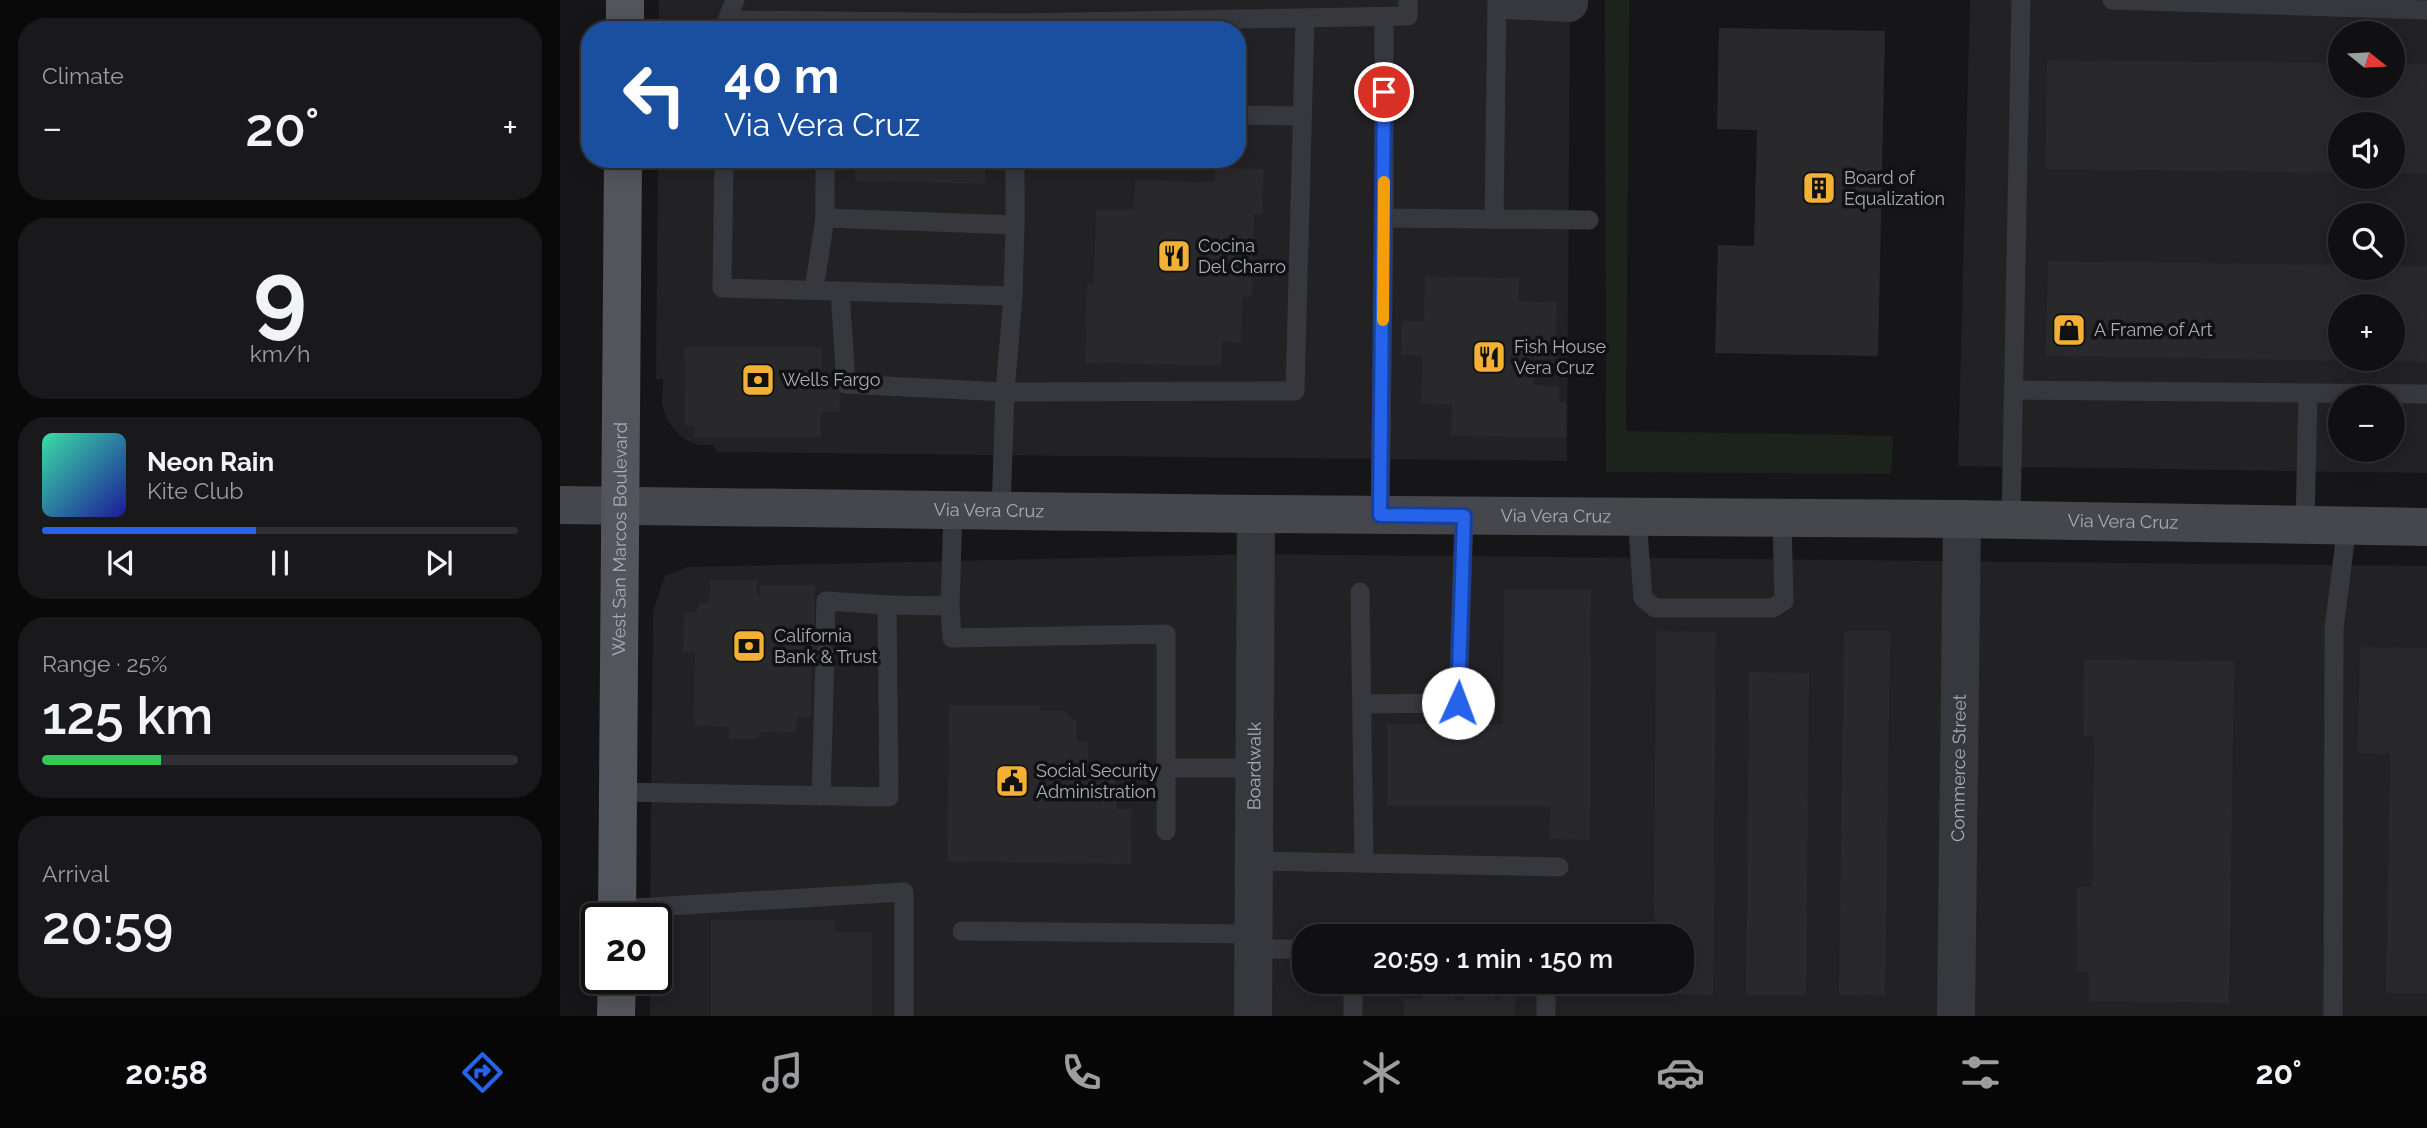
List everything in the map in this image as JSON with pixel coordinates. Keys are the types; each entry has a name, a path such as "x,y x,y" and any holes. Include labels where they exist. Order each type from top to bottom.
{"main road":[{"path":"625,0 625,21"},
{"name":"West San Marcos Boulevard","path":"617,903 623,168"},
{"name":"Via Vera Cruz","path":"560,505 1962,519 2427,527"},
{"path":"616,1016 617,994"}],"street":[{"path":"1507,0 1569,3 1569,0"},
{"name":"Boardwalk","path":"1253,1016 1256,514"},
{"name":"Commerce Street","path":"1956,1016 1962,519"}],"lane":[{"path":"728,21 735,0"},
{"path":"1208,21 1408,16 1408,0"},
{"path":"1494,219 1497,0"},
{"path":"2011,520 2021,0"},
{"path":"2112,0 2427,10"},
{"path":"1380,515 1384,17"},
{"path":"840,291 846,384 1005,392 1295,391 1305,18"},
{"path":"1246,115 1302,116"},
{"path":"724,168 722,288 1013,296"},
{"path":"814,290 825,218 825,168"},
{"path":"1001,511 1005,392 1013,296 1015,168"},
{"path":"825,218 1015,225"},
{"path":"1384,218 1589,220"},
{"path":"2013,390 2427,394"},
{"path":"2305,525 2308,393"},
{"path":"953,510 950,606 952,638 1166,635 1166,831"},
{"path":"1362,704 1458,703 1464,516"},
{"path":"1637,517 1643,598 1654,608 1773,608 1784,601 1782,518"},
{"path":"2333,1016 2334,629 2347,525"},
{"path":"1360,592 1364,863"},
{"path":"825,634 826,601 950,606"},
{"path":"618,792 889,797 887,605"},
{"path":"821,796 825,654"},
{"path":"1166,768 1254,768"},
{"path":"1254,860 1559,867"},
{"path":"672,910 904,892 904,1016"},
{"path":"962,931 1253,941 1292,947"},
{"path":"1353,994 1353,1016"},
{"path":"1546,994 1546,1016"}],"shaded area":[{"path":"659,0 1570,0 1567,461 717,452 713,445 698,445 688,441 679,435 667,420 662,403 663,379 656,379 658,168 1246,168 1246,21 659,21"},
{"path":"1605,0 1629,0 1626,431 1893,436 1891,474 1606,472"},
{"path":"1970,0 2427,0 2427,473 1958,466"},
{"path":"1256,554 2427,566 2427,1016 650,1016 650,994 672,994 672,903 650,903 653,611 665,576 688,567"}],"building":[{"name":"Board of Equalization","path":"1719,28 1885,31 1878,356 1715,353 1718,245 1754,246 1757,130 1717,129"},
{"path":"2047,60 2328,63 2328,98 2405,98 2405,64 2427,64 2427,174 2405,173 2405,112 2328,112 2328,173 2046,169"},
{"path":"855,168 986,168 985,184 855,181"},
{"name":"Cocina Del Charro","path":"1215,168 1264,169 1262,214 1254,214 1252,297 1242,297 1241,343 1222,342 1221,366 1085,363 1087,284 1094,284 1096,210 1134,210 1135,180 1215,182"},
{"path":"2048,261 2328,265 2328,280 2405,280 2405,267 2427,266 2427,362 2405,362 2405,294 2328,294 2328,361 2046,356"},
{"name":"Fish House Vera Cruz","path":"1425,276 1519,278 1518,301 1557,302 1555,359 1522,358 1522,375 1533,376 1533,385 1559,386 1559,402 1567,402 1566,438 1451,436 1452,405 1421,404 1422,355 1401,355 1402,321 1424,321"},
{"path":"684,347 822,347 822,375 839,374 840,412 821,412 821,437 694,437 694,426 685,426"},
{"path":"710,580 757,580 757,596 760,596 760,585 815,585 814,633 833,634 833,654 812,653 811,717 797,717 796,733 761,732 756,739 729,739 729,727 694,726 695,653 683,652 684,612 696,612 700,602 709,603"},
{"path":"1504,590 1591,590 1590,840 1549,839 1550,806 1387,806 1387,724 1503,724"},
{"path":"1656,631 1716,632 1713,995 1654,994 1694,994 1694,924 1654,924"},
{"path":"1844,631 1890,631 1885,996 1839,995"},
{"path":"2360,647 2427,648 2427,993 2386,993 2390,754 2358,753"},
{"path":"2084,659 2234,661 2229,1003 2089,1001 2089,972 2076,972 2077,887 2092,887 2094,737 2083,736"},
{"path":"1749,672 1809,673 1806,995 1746,995"},
{"path":"949,705 1040,705 1040,711 1065,711 1077,723 1077,742 1088,742 1088,775 1116,775 1116,809 1132,809 1131,864 947,862"},
{"path":"711,920 836,920 835,932 872,932 872,1016 711,1016"},
{"path":"1500,994 1517,994 1514,1016 1404,1016 1404,999 1422,999 1422,995 1455,995 1455,1000 1464,1000 1464,996 1495,996 1495,1000 1500,1000"}],"slow traffic":[{"path":"1383,320 1384,182"}],"place":[{"name":"Board of Equalization","path":"1819,188"},
{"name":"Cocina Del Charro","path":"1174,256"},
{"name":"A Frame of Art","path":"2069,330"},
{"name":"Fish House Vera Cruz","path":"1489,357"},
{"name":"Wells Fargo","path":"758,380"},
{"name":"California Bank & Trust","path":"749,646"},
{"name":"Social Security Administration","path":"1012,781"}],"route":[{"path":"1384,92 1380,515 1464,516 1458,703"}]}
